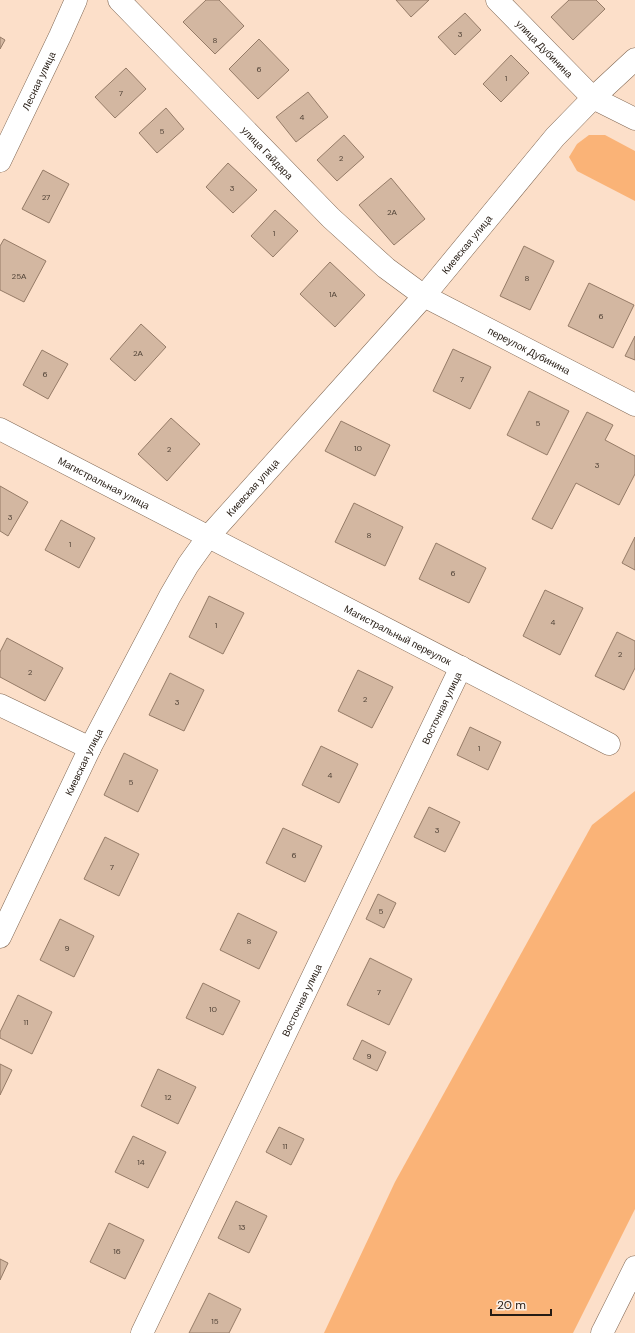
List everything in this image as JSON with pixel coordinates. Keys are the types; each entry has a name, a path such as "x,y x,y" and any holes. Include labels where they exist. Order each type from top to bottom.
{"street":[{"name":"Лесная улица","path":"0,161 76,0"},
{"name":"улица Гайдара","path":"119,0 331,218 386,268 424,296"},
{"name":"улица Дубинина","path":"497,0 593,98 635,119"},
{"name":"Киевская улица","path":"0,937 90,748 170,596 188,565 208,537 424,296 555,137 593,98 635,59"},
{"name":"переулок Дубинина","path":"424,296 635,405"},
{"name":"Магистральная улица","path":"0,429 208,537"},
{"name":"Магистральный переулок","path":"208,537 609,744"},
{"name":"Восточная улица","path":"142,1333 461,667"},
{"path":"0,705 90,748"},
{"path":"602,1333 635,1267"}],"shaded area":[{"path":"589,135 605,135 635,151 635,201 577,171 569,157 577,144"},
{"path":"635,791 635,1209 573,1333 324,1333 395,1182 592,825"}],"building":[{"path":"206,0 219,0 244,26 215,54 183,22"},
{"path":"396,0 429,0 411,17"},
{"path":"569,0 596,0 605,9 573,40 551,17"},
{"path":"465,13 481,30 455,55 438,37"},
{"path":"0,37 5,40 0,49"},
{"path":"259,39 289,70 258,99 229,69"},
{"path":"511,55 529,73 501,102 483,84"},
{"path":"126,68 146,89 115,118 95,97"},
{"path":"308,92 328,117 296,142 276,117"},
{"path":"166,108 184,129 157,153 139,133"},
{"path":"344,135 364,157 337,181 317,160"},
{"path":"228,163 257,190 233,213 206,187"},
{"path":"43,170 69,184 49,223 22,209"},
{"path":"391,178 425,219 394,245 359,205"},
{"path":"275,210 298,231 273,257 251,236"},
{"path":"4,239 46,261 24,302 0,290 0,246"},
{"path":"524,246 554,261 530,310 500,296"},
{"path":"330,262 365,295 335,327 300,294"},
{"path":"589,283 634,305 613,348 568,326"},
{"path":"141,324 166,347 135,381 110,359"},
{"path":"635,336 635,360 625,356"},
{"path":"453,349 491,367 470,409 433,391"},
{"path":"42,350 68,364 48,399 23,385"},
{"path":"529,391 569,411 547,455 507,435"},
{"path":"587,412 613,425 605,440 635,456 635,474 619,505 576,483 552,529 532,519"},
{"path":"171,418 200,444 167,481 138,454"},
{"path":"341,421 390,445 375,476 325,451"},
{"path":"0,486 28,502 8,536 0,531"},
{"path":"354,503 403,527 385,566 335,542"},
{"path":"61,520 95,538 79,568 45,550"},
{"path":"635,537 635,570 622,563"},
{"path":"436,543 486,568 469,603 419,579"},
{"path":"545,590 583,608 560,655 523,636"},
{"path":"209,596 244,613 223,654 189,637"},
{"path":"617,632 635,641 635,668 624,690 595,676"},
{"path":"7,638 63,668 45,701 0,677 0,652"},
{"path":"358,670 393,687 372,728 338,711"},
{"path":"170,673 204,690 184,731 149,715"},
{"path":"470,727 501,742 488,770 457,755"},
{"path":"321,746 358,764 339,803 302,785"},
{"path":"124,753 158,770 138,812 104,795"},
{"path":"429,807 460,822 445,852 414,837"},
{"path":"283,828 322,846 305,882 266,863"},
{"path":"105,837 139,854 119,896 84,879"},
{"path":"378,894 396,903 384,928 366,919"},
{"path":"238,913 277,932 259,969 220,950"},
{"path":"60,919 94,936 74,977 40,960"},
{"path":"370,958 412,979 389,1025 347,1005"},
{"path":"203,983 240,1001 223,1035 186,1018"},
{"path":"18,995 52,1012 32,1054 0,1038 0,1032"},
{"path":"362,1040 386,1052 377,1071 353,1059"},
{"path":"0,1064 12,1070 0,1095"},
{"path":"158,1069 196,1087 178,1124 141,1106"},
{"path":"279,1127 304,1139 291,1165 266,1152"},
{"path":"133,1136 166,1152 148,1188 115,1172"},
{"path":"236,1201 267,1216 249,1253 218,1238"},
{"path":"109,1223 144,1240 125,1279 90,1262"},
{"path":"0,1259 8,1263 0,1280"},
{"path":"209,1293 241,1309 229,1333 189,1333"}]}
